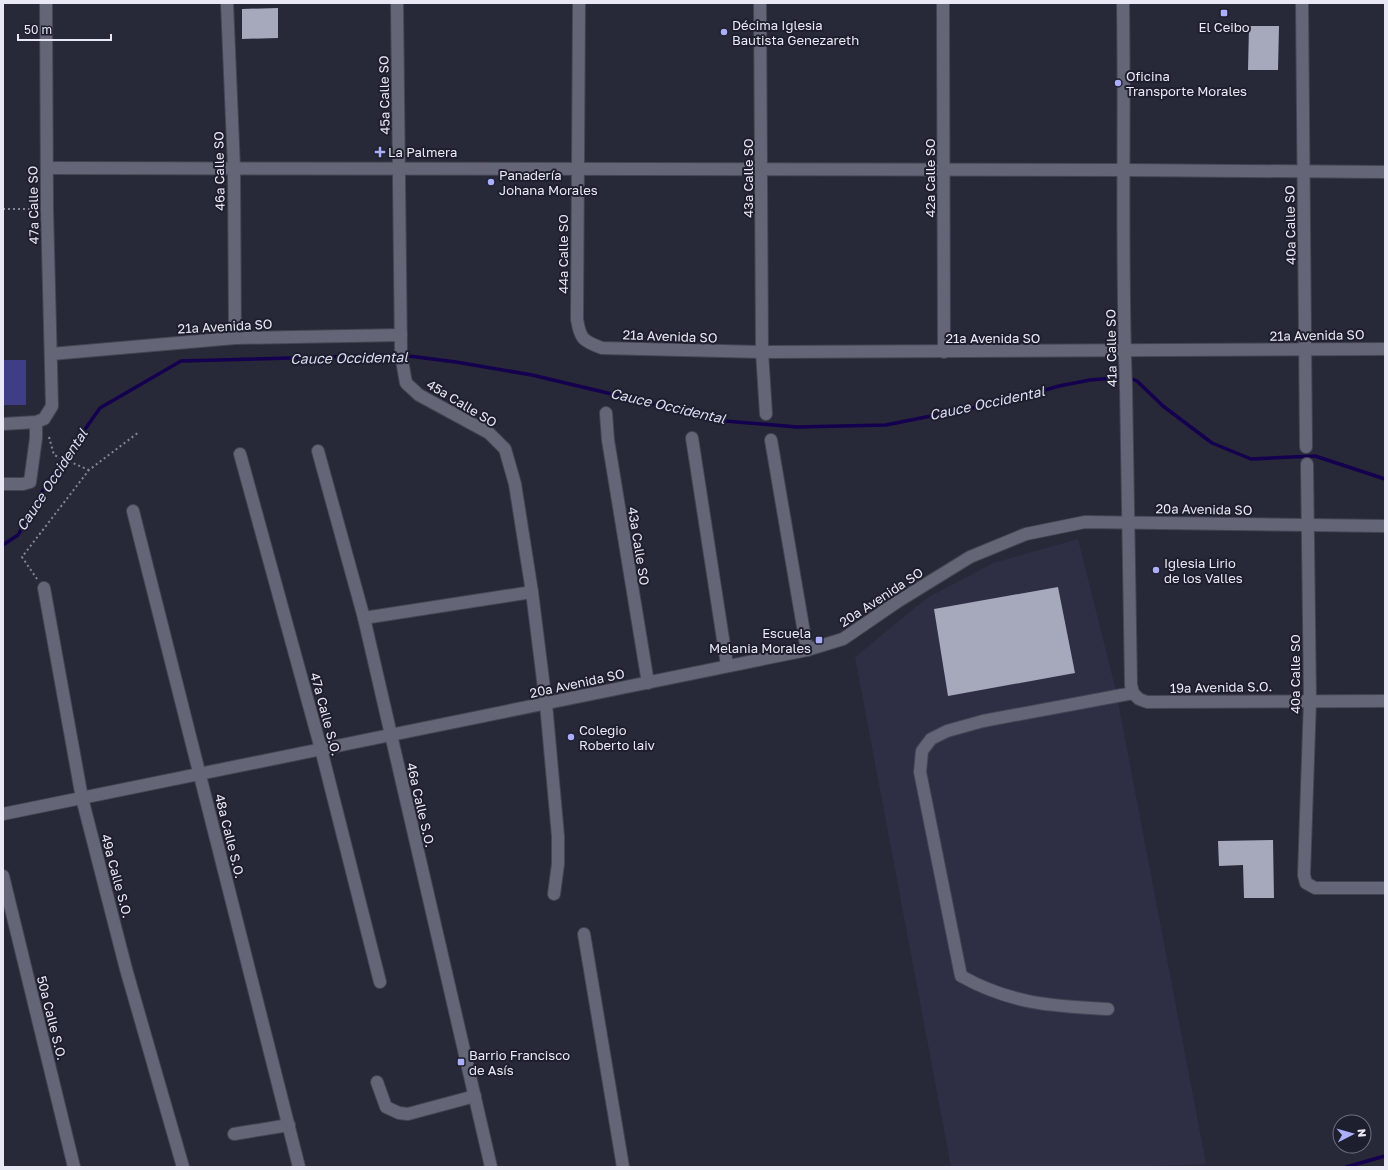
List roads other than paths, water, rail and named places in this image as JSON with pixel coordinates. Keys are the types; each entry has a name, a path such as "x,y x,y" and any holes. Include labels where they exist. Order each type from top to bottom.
{"street":[{"name":"47a Calle SO","path":"36,422 44,419 52,406 47,209 46,3"},
{"name":"46a Calle SO","path":"227,3 234,168 235,338"},
{"name":"45a Calle SO","path":"397,3 402,335 401,355 406,383 419,395 489,433 504,449 515,484 532,592 546,704 558,836 558,864 554,894"},
{"name":"44a Calle SO","path":"579,3 577,319 579,333 588,342 602,348"},
{"name":"43a Calle SO","path":"760,3 762,352 766,414"},
{"name":"42a Calle SO","path":"943,3 944,352"},
{"name":"41a Calle SO","path":"1123,3 1125,170 1124,351 1126,387 1131,685 1133,693"},
{"name":"40a Calle SO","path":"1302,3 1306,447"},
{"path":"47,168 944,169 1385,172"},
{"name":"21a Avenida SO","path":"51,354 235,338 402,335"},
{"name":"21a Avenida SO","path":"602,348 762,352 1385,349"},
{"name":"43a Calle SO","path":"606,414 608,440 648,683"},
{"path":"3,424 36,422 36,438 30,482 23,484 3,484"},
{"path":"692,438 727,665"},
{"path":"771,440 807,650"},
{"name":"46a Calle S.O.","path":"318,451 364,618 491,1167"},
{"name":"47a Calle S.O.","path":"240,454 321,749 380,982"},
{"name":"40a Calle SO","path":"1307,464 1310,700 1304,875 1306,883 1315,888 1385,888"},
{"name":"48a Calle S.O.","path":"133,511 299,1167"},
{"name":"20a Avenida SO","path":"3,814 390,734 546,704 727,665 807,650 843,639 897,602 970,558 1026,534 1085,522 1385,526"},
{"name":"49a Calle S.O.","path":"44,588 82,798 126,969 183,1167"},
{"path":"364,618 532,592"},
{"path":"1108,1009 1050,1006 1018,1000 992,992 961,976 920,772 922,751 931,739 947,731 983,721 1133,693"},
{"name":"19a Avenida S.O.","path":"1133,693 1139,699 1147,702 1310,700 1385,701"},
{"name":"50a Calle S.O.","path":"3,876 74,1167"},
{"path":"584,934 623,1167"},
{"path":"376,1082 386,1107 399,1113 408,1114 475,1096"},
{"path":"234,1134 288,1125"}],"waterway":[{"name":"Cauce Occidental","path":"3,545 18,535 47,483 100,408 181,361 401,355 456,362 532,375 725,421 797,427 886,425 1011,400 1059,386 1090,380 1127,377 1137,381 1163,406 1212,443 1251,459 1315,456 1385,479"},
{"path":"1346,1167 1385,1156"}],"place":[{"name":"El Ceibo","path":"1224,13"},
{"name":"Décima Iglesia Bautista Genezareth","path":"724,32"},
{"name":"Oficina Transporte Morales","path":"1118,83"},
{"name":"La Palmera","path":"380,152"},
{"name":"Panadería Johana Morales","path":"491,182"},
{"name":"Iglesia Lirio de los Valles","path":"1156,570"},
{"name":"Escuela Melania Morales","path":"819,640"},
{"name":"Colegio Roberto laiv","path":"571,737"},
{"name":"Barrio Francisco de Asís","path":"461,1062"}]}
